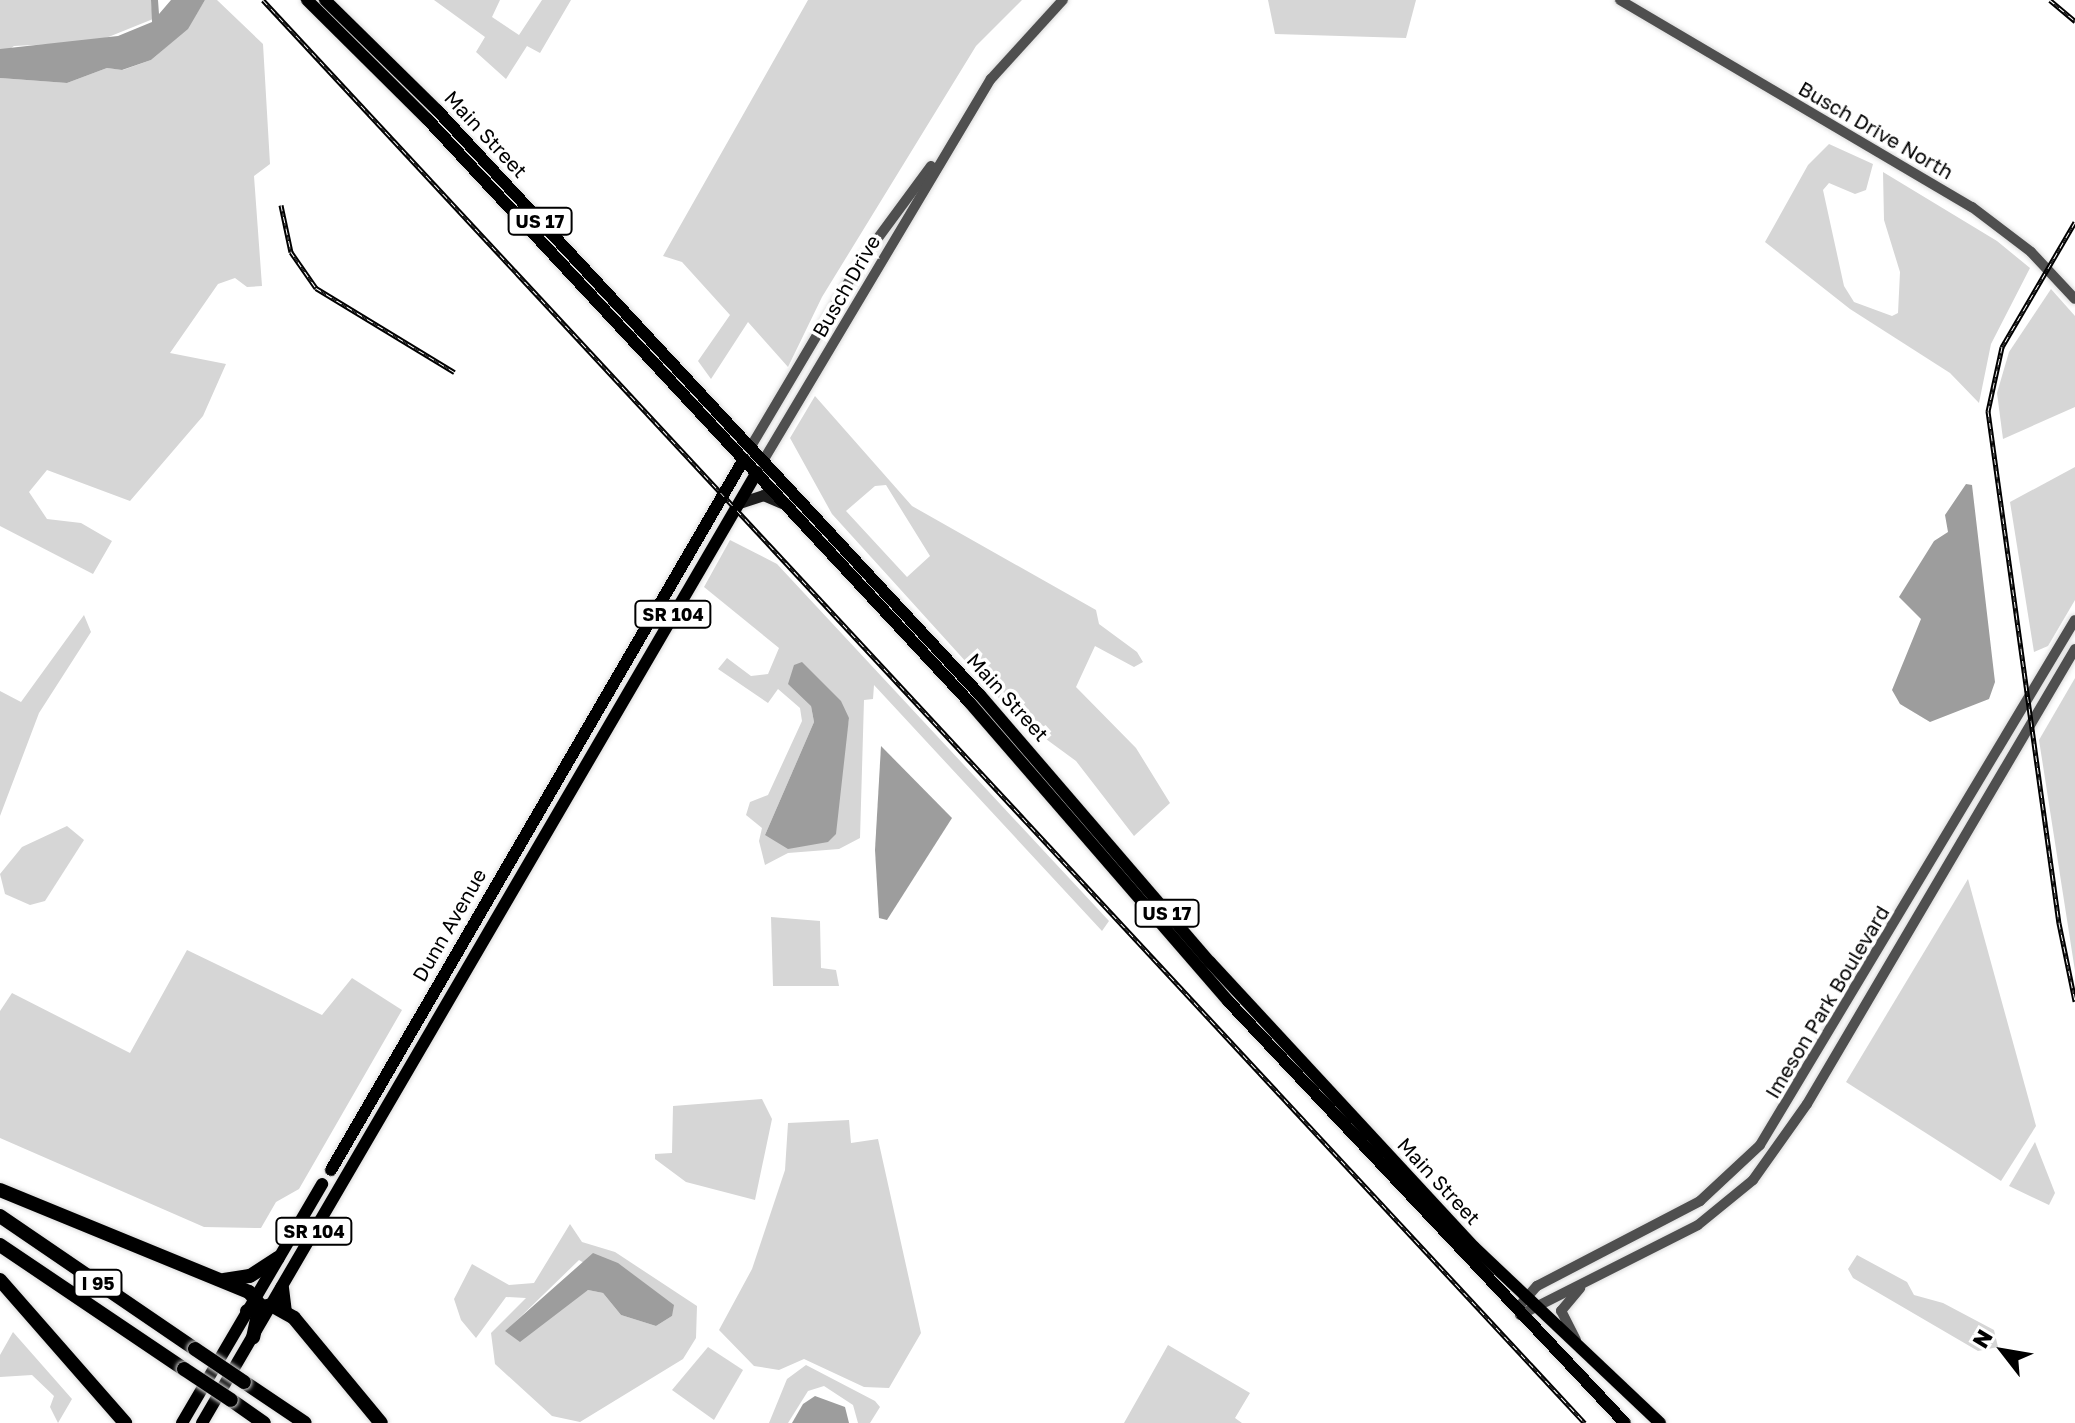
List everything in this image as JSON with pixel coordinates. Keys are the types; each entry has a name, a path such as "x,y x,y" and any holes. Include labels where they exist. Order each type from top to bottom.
{"highway":[{"path":"0,1190 218,1280 314,1335 381,1423"},
{"name":"I 95","path":"0,1216 305,1423"},
{"name":"I 95","path":"0,1245 264,1423"},
{"path":"218,1280 250,1276 278,1258"},
{"path":"0,1280 125,1423"},
{"path":"253,1337 263,1306 282,1288"}],"main road":[{"name":"Main Street","path":"307,0 427,119 747,453"},
{"name":"Main Street","path":"325,0 437,110 747,453 1036,758 1227,981 1529,1301 1660,1423"},
{"name":"Dunn Avenue","path":"182,1423 263,1306 278,1258 747,453"},
{"name":"Main Street","path":"760,467 788,506 1008,745 1228,1001 1518,1313 1625,1423"},
{"name":"Dunn Avenue","path":"282,1288 760,467"},
{"path":"738,503 763,495 788,506"},
{"path":"202,1423 253,1337"}],"street":[{"name":"Busch Drive","path":"760,467 959,129 999,68 1063,0"},
{"name":"Busch Drive North","path":"1620,0 1972,207 2040,260 2075,299"},
{"name":"Busch Drive","path":"747,453 861,261 959,129"},
{"name":"Imeson Park Boulevard","path":"1518,1313 1537,1286 1700,1201 1760,1145 2075,620"},
{"name":"Imeson Park Boulevard","path":"1529,1301 1610,1270 1698,1225 1753,1180 1807,1104 2075,649"},
{"path":"2057,678 2075,657"},
{"path":"1584,1352 1564,1321 1563,1303 1610,1270"}],"shaded area":[{"path":"0,0 151,0 153,19 96,42 14,46 7,51 0,49"},
{"path":"151,0 158,0 159,14 171,0 205,0 188,29 151,60 122,70 107,68 67,83 0,78 0,49 118,36 152,22"},
{"path":"205,0 217,0 263,44 270,164 254,176 262,286 247,287 235,278 218,284 170,353 226,364 203,416 130,501 47,470 29,492 47,519 81,523 112,541 93,574 0,526 0,78 67,83 107,68 123,70 151,60 187,29"},
{"path":"434,0 500,0 492,17 519,35 542,0 571,0 540,53 527,46 506,79 476,52 485,37"},
{"path":"808,0 1022,0 976,46 822,297 788,367 748,322 711,379 698,361 730,315 682,262 663,256"},
{"path":"1268,0 1416,0 1406,38 1275,34"},
{"path":"1829,144 1873,164 1866,190 1855,194 1829,183 1823,190 1844,286 1854,302 1892,316 1898,313 1900,272 1884,220 1883,172 1997,241 2030,268 1991,344 1979,403 1950,373 1850,309 1765,242 1808,165"},
{"path":"2051,289 2075,316 2075,407 2003,439 1997,393 2009,352"},
{"path":"815,396 912,506 1096,610 1099,624 1137,652 1143,662 1134,667 1095,646 1076,687 1136,748 1170,803 1134,836 1076,761 1016,717 832,514 790,438","holes":["886,485 930,556 907,577 846,511 875,486"]},
{"path":"2075,467 2075,600 2048,646 2034,652 2010,502"},
{"path":"1966,484 1972,485 1995,682 1989,699 1930,722 1900,704 1892,690 1921,619 1899,597 1934,541 1948,532 1945,515"},
{"path":"730,540 777,564 1109,921 1102,931 874,685 873,699 864,700 860,838 839,849 788,853 765,865 759,841 762,828 746,815 750,802 768,795 802,721 800,708 778,689 768,703 718,669 727,658 751,676 768,674 779,648 704,587","holes":["811,706 849,718 841,767 765,835 814,722"]},
{"path":"84,615 91,632 39,713 0,816 0,691 21,702"},
{"path":"802,662 841,701 849,718 836,834 828,842 788,849 765,835 814,722 811,706 788,684 794,665"},
{"path":"2075,678 2075,971 2039,740"},
{"path":"881,746 952,818 887,920 879,918 875,850"},
{"path":"67,826 84,840 45,901 30,905 5,894 0,874 22,847"},
{"path":"1968,879 2036,1126 2001,1181 1846,1082"},
{"path":"771,917 820,921 821,968 836,970 839,986 773,986"},
{"path":"187,950 322,1015 352,978 402,1010 299,1189 276,1202 261,1228 204,1227 0,1138 0,1011 12,993 130,1053"},
{"path":"762,1099 772,1119 755,1200 686,1182 655,1159 655,1154 672,1153 673,1106"},
{"path":"849,1120 851,1143 878,1139 921,1333 889,1388 864,1387 804,1359 779,1370 754,1366 719,1330 752,1269 785,1170 788,1123"},
{"path":"2035,1142 2055,1193 2049,1205 2009,1186"},
{"path":"570,1224 582,1242 615,1252 697,1306 696,1338 683,1359 580,1422 552,1416 495,1364 491,1333 526,1298 506,1297 476,1338 461,1320 454,1299 472,1264 509,1285 534,1283","holes":["579,1260 672,1316 656,1326 621,1315 603,1293 588,1290 506,1331"]},
{"path":"593,1253 618,1263 674,1305 672,1316 656,1326 621,1315 603,1293 588,1290 520,1342 505,1331"},
{"path":"1857,1255 1907,1282 1914,1295 1943,1303 1994,1330 1998,1347 1978,1351 1853,1278 1848,1269"},
{"path":"13,1332 72,1399 58,1423 50,1407 54,1396 32,1375 0,1377 0,1355"},
{"path":"1168,1345 1250,1393 1235,1418 1242,1423 1124,1423"},
{"path":"708,1347 743,1370 714,1420 672,1390"},
{"path":"806,1365 875,1401 880,1407 870,1423 858,1423 853,1405 824,1386 808,1391 788,1423 769,1423 787,1379"},
{"path":"815,1396 845,1407 849,1423 792,1423 803,1404"}],"railway":[{"path":"263,0 1585,1423"},
{"path":"2050,0 2075,21"},
{"path":"281,205 291,252 316,288 454,372"},
{"path":"2075,222 2002,347 1988,411 2059,923 2075,1001"}]}
